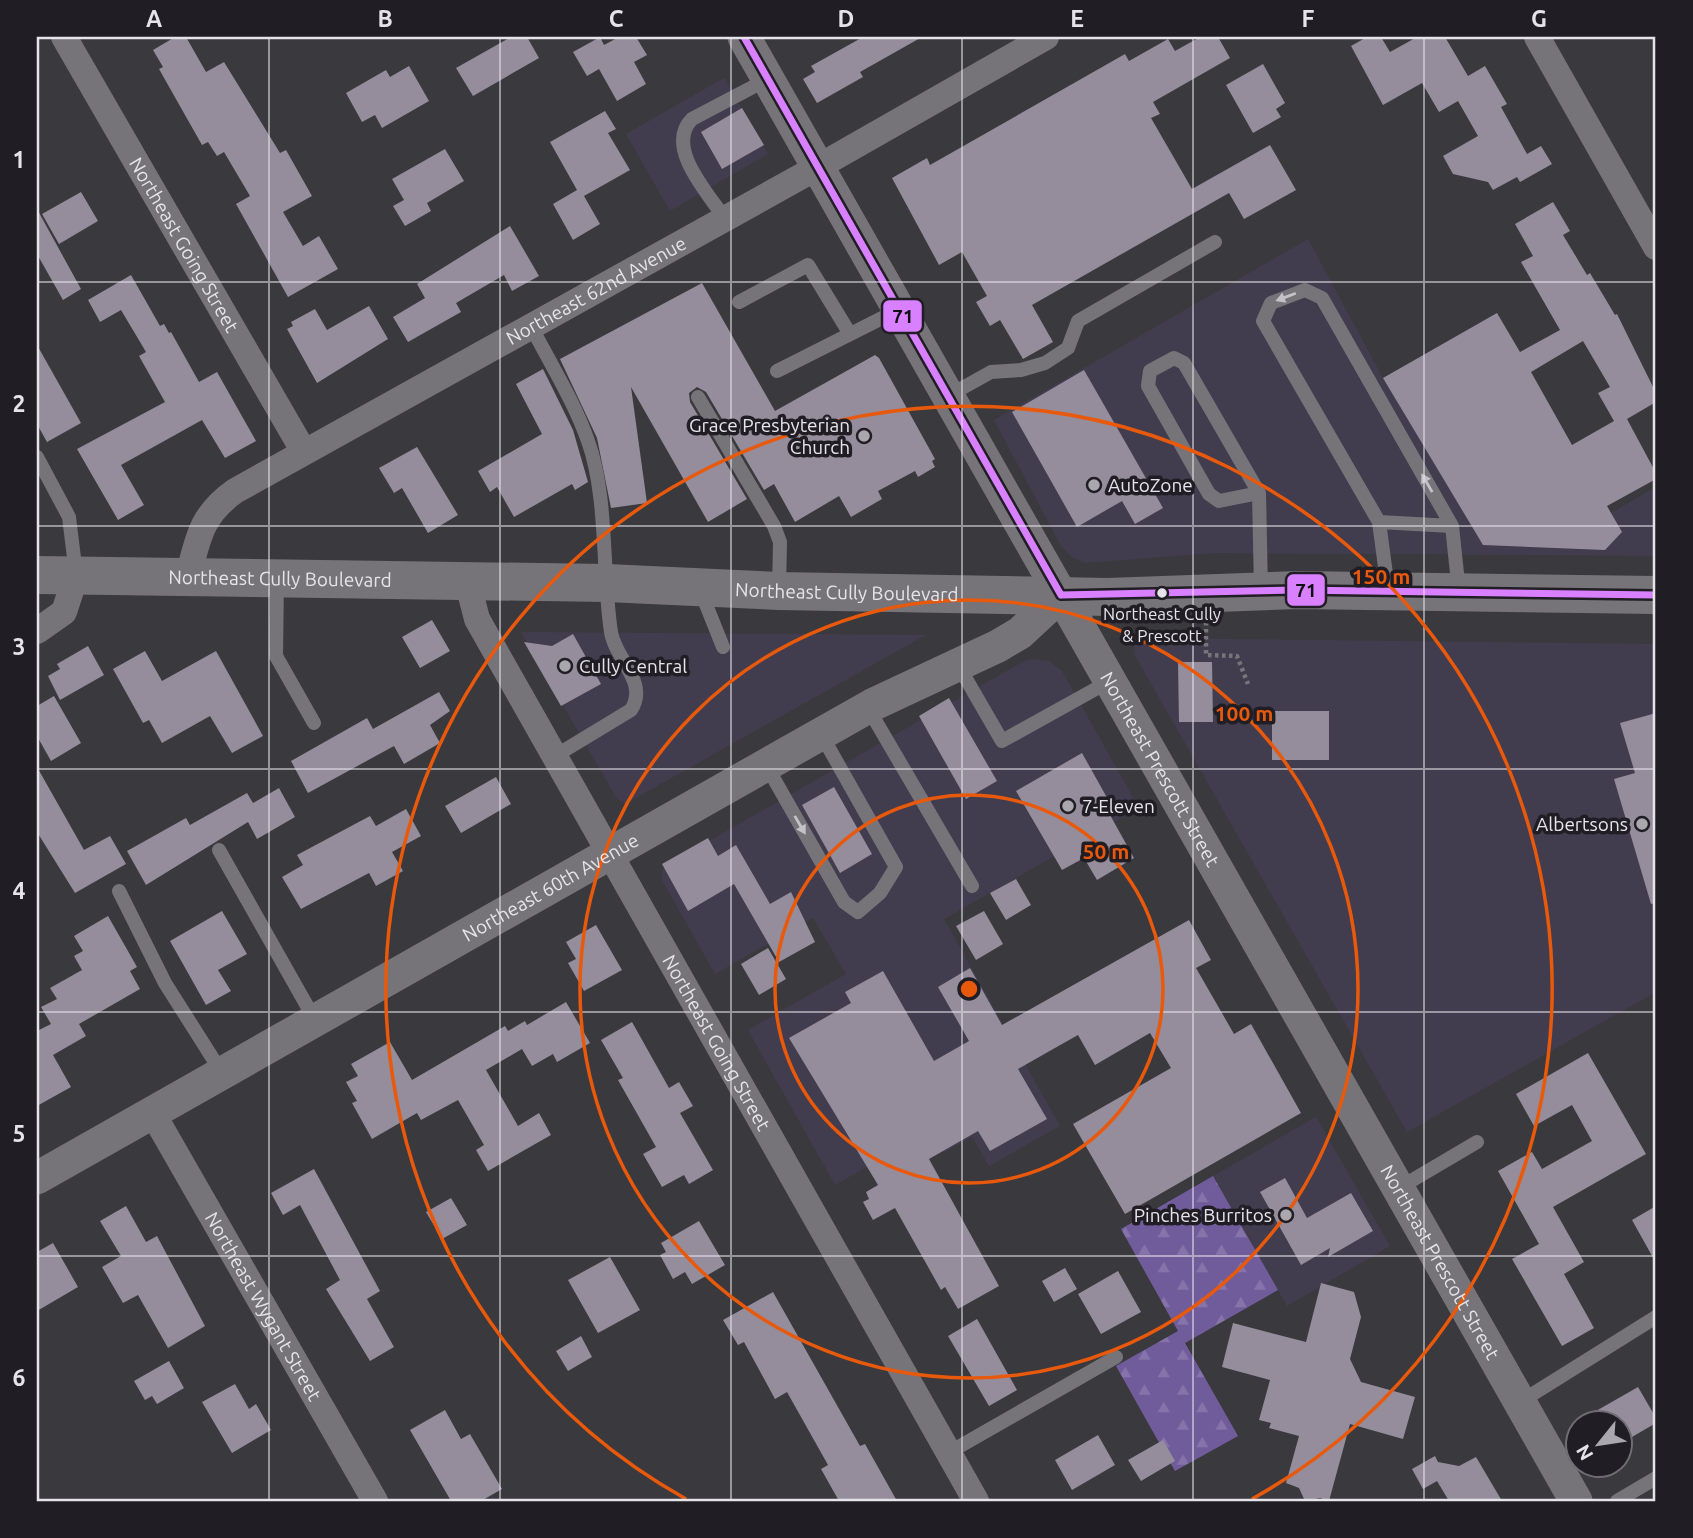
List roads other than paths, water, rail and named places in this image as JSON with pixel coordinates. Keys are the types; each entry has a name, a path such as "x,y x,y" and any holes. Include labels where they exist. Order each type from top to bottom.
{"main road":[{"name":"Northeast Cully Boulevard","path":"37,575 467,580 779,591 1061,595 1261,592 1656,595"}],"street":[{"name":"Northeast Going Street","path":"64,37 304,452"},
{"name":"Northeast Prescott Street","path":"744,37 946,397 1111,681 1576,1501"},
{"name":"Northeast 62nd Avenue","path":"188,577 200,531 218,503 304,452 818,167 1046,37"},
{"path":"1536,37 1656,247"},
{"path":"37,631 64,612 76,575"},
{"name":"Northeast Going Street","path":"467,580 477,619 976,1501"},
{"name":"Northeast 60th Avenue","path":"37,1178 821,734 1020,633 1061,595"},
{"name":"Northeast Wygant Street","path":"152,1112 375,1501"}],"lane":[{"path":"725,219 690,166 682,139 684,127 692,119 768,79"},
{"path":"946,397 990,372 1021,370 1045,363 1068,348 1078,321 1215,242"},
{"path":"739,302 808,265 850,334"},
{"path":"1389,592 1379,522 1263,321 1271,303 1305,290 1322,298 1452,526 1459,593"},
{"path":"777,371 898,310"},
{"path":"531,326 589,443 603,526 611,635 635,682 637,702 631,710 555,756"},
{"path":"1259,493 1219,501 1209,494 1149,386 1150,371 1174,358 1184,363 1259,493 1261,592"},
{"path":"698,397 774,526 779,542 779,591"},
{"path":"37,457 69,517 76,575"},
{"path":"1379,522 1452,526"},
{"path":"277,578 276,656 314,723"},
{"path":"699,587 723,647"},
{"path":"958,665 1002,741 1111,681"},
{"path":"868,708 972,886"},
{"path":"766,765 844,902 858,912 880,893 896,867 821,734"},
{"path":"219,850 315,1020"},
{"path":"119,891 164,983 222,1073"},
{"path":"1399,1188 1477,1142"},
{"path":"1520,1402 1656,1317"},
{"path":"948,1452 1116,1356"},
{"path":"1618,1501 1656,1478"}],"place":[{"name":"Grace Presbyterian Church","path":"864,436"},
{"name":"AutoZone","path":"1094,485"},
{"name":"Northeast Cully & Prescott","path":"1162,593"},
{"name":"Cully Central","path":"565,666"},
{"name":"7-Eleven","path":"1068,806"},
{"name":"Albertsons","path":"1642,824"},
{"name":"Pinches Burritos","path":"1286,1215"}]}
